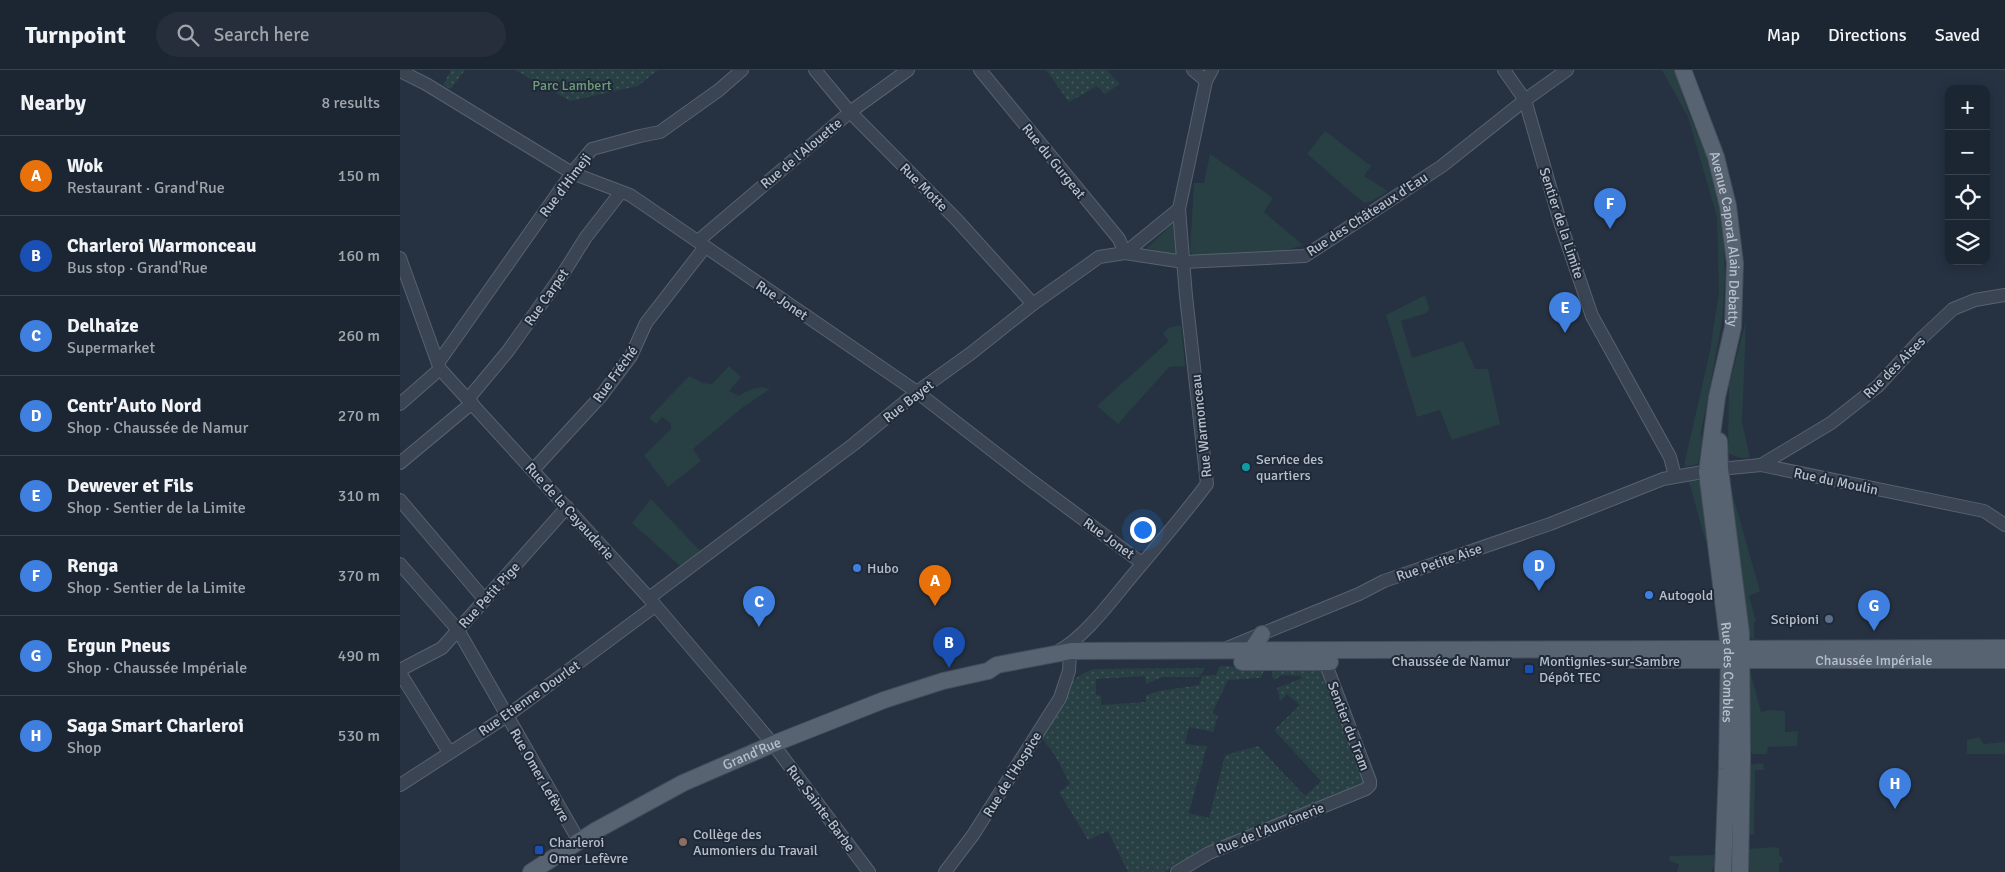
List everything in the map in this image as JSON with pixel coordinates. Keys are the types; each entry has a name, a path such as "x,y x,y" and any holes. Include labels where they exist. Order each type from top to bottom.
{"main road":[{"name":"Avenue Caporal Alain Debatty","path":"1683,70 1716,157 1728,206 1735,263 1733,326 1717,397 1713,471 1735,654"},
{"path":"1251,651 1262,634"},
{"name":"Chaussée Impériale","path":"1735,654 2005,648"},
{"name":"Chaussée de Namur","path":"1195,656 1218,651 1673,649 1735,654"},
{"path":"1575,660 1581,656 1649,655 1673,649"},
{"name":"Chaussée de Namur","path":"988,671 997,665 1075,650 1325,662 1575,660 1735,654"},
{"path":"988,671 999,672 1032,661 1062,658 1075,650"},
{"name":"Chaussée de Namur","path":"1195,656 1242,656 1249,654 1251,651"},
{"name":"Chaussée Impériale","path":"1735,654 2005,660"},
{"name":"Rue des Combles","path":"1723,872 1735,654"},
{"name":"Rue des Combles","path":"1735,654 1740,872"},
{"name":"Grand'Rue","path":"531,872 579,841 683,783 773,744 884,700 943,681 988,671"}],"street":[{"name":"Rue d'Himeji","path":"400,404 439,366 572,173 592,149 660,132 719,90 742,70"},
{"name":"Rue Motte","path":"815,70 850,112 956,220 1033,304"},
{"name":"Rue de l'Alouette","path":"702,244 850,112 908,70"},
{"name":"Rue du Gurgeat","path":"980,70 1119,239 1124,253"},
{"path":"1193,70 1209,75"},
{"name":"Sentier de la Limite","path":"1504,70 1525,100 1561,225 1592,316 1670,457 1669,478"},
{"name":"Rue des Châteaux d'Eau","path":"1184,262 1305,256 1442,166 1525,100 1567,70"},
{"name":"Rue Jonet","path":"400,71 426,84 572,173 621,192 702,244 917,392 1029,480 1142,563"},
{"name":"Rue Warmonceau","path":"1075,650 1107,606 1183,516 1207,484 1179,209 1209,75"},
{"name":"Rue Carpet","path":"400,463 470,401 564,272 586,237 621,192"},
{"path":"1124,253 1179,209"},
{"name":"Rue Fréché","path":"533,470 601,396 631,356 646,323 702,244"},
{"name":"Rue Bayet","path":"652,602 854,444 917,392 970,354 1033,304 1099,257 1124,253 1184,262"},
{"name":"Rue de la Cayauderie","path":"400,258 439,366 652,602 773,744"},
{"name":"Rue des Aises","path":"1761,465 1831,423 1878,386 1923,337 1953,309 1975,300 2005,295"},
{"name":"Rue du Moulin","path":"1669,478 1761,465 1984,511 2005,526"},
{"name":"Rue Petite Aise","path":"1218,651 1359,594 1384,581 1550,524 1669,478"},
{"path":"400,500 485,600"},
{"name":"Rue Petit Pige","path":"400,671 442,648 567,507"},
{"name":"Rue Omer Lefèvre","path":"400,564 458,630 579,841"},
{"name":"Rue Etienne Dourlet","path":"400,786 449,752 507,716 652,602"},
{"name":"Rue de l'Hospice","path":"945,872 972,836 1060,698 1075,650"},
{"name":"Sentier du Tram","path":"1325,662 1370,781 1370,785 1366,789"},
{"path":"400,671 449,752"},
{"name":"Rue Sainte-Barbe","path":"773,744 869,872"},
{"name":"Rue de l'Aumônerie","path":"1177,872 1209,853 1366,789"}],"green space":[{"path":"451,70 465,70 451,89 443,85"},
{"name":"Parc Lambert","path":"515,70 658,70 638,86 570,101"},
{"path":"1046,70 1107,70 1120,84 1105,94 1097,86 1069,102"},
{"path":"1662,70 1674,70 1689,114 1709,162 1723,221 1725,277 1722,322 1701,433 1702,443 1698,464 1685,467 1710,351 1719,292 1717,217 1688,117"},
{"path":"1325,131 1371,166 1364,176 1388,191 1372,201 1364,203 1307,154"},
{"path":"1210,154 1273,198 1264,212 1303,245 1284,251 1196,257 1190,252 1194,183 1204,183"},
{"path":"1172,224 1175,226 1178,250 1176,254 1147,248"},
{"path":"1425,295 1429,309 1427,313 1401,321 1412,358 1463,341 1475,369 1488,369 1500,424 1452,440 1440,410 1417,417 1386,315"},
{"path":"1746,321 1742,422 1750,458 1728,453 1729,385"},
{"path":"1181,325 1185,366 1169,367 1118,424 1097,406 1169,341 1163,334 1168,328"},
{"path":"729,366 741,377 729,391 739,396 754,388 770,389 742,408 693,449 701,461 668,487 644,455 671,429 671,424 662,417 656,424 649,418 689,376 703,383 712,384"},
{"path":"1727,475 1760,591 1749,596 1756,621 1754,622 1754,639 1747,638"},
{"path":"1688,478 1707,483 1710,548 1705,539"},
{"path":"651,499 702,553 680,566 632,523"},
{"path":"1220,666 1265,668 1261,678 1228,680 1212,713 1218,716 1213,732 1189,727 1185,744 1207,746 1189,813 1209,818 1225,755 1258,746 1305,796 1321,781 1274,730 1300,705 1287,694 1280,701 1277,688 1300,679 1302,676 1282,675 1274,680 1272,676 1273,670 1325,668 1364,781 1360,785 1229,839 1164,872 1128,872 1108,831 1088,840 1059,792 1070,784 1054,754 1040,736 1067,687 1084,673 1094,669 1205,668 1199,677 1162,677 1146,684 1145,676 1096,679 1096,695 1101,696 1101,705 1146,702 1146,695 1199,685 1202,676 1216,675"},
{"path":"1750,671 1761,712 1770,710 1785,711 1785,732 1798,731 1797,746 1768,747 1767,754 1753,754 1750,752"},
{"path":"1979,737 1984,744 2005,742 2005,754 1967,754 1967,740"},
{"path":"1763,763 1764,770 1755,770 1754,835 1749,834 1750,765"},
{"path":"1775,847 1779,849 1779,856 1782,857 1783,863 1779,863 1779,872 1750,872 1746,861 1748,849"},
{"path":"1714,855 1716,864 1711,872 1677,872 1679,864 1669,861 1670,856"}],"place":[{"name":"Renga","path":"1610,229"},
{"name":"Dewever et Fils","path":"1565,333"},
{"name":"Service des quartiers","path":"1246,467"},
{"name":"Hubo","path":"857,568"},
{"name":"Centr'Auto Nord","path":"1539,591"},
{"name":"Autogold","path":"1649,595"},
{"name":"Wok","path":"935,606"},
{"name":"Scipioni","path":"1829,619"},
{"name":"Delhaize","path":"759,627"},
{"name":"Ergun Pneus","path":"1874,631"},
{"name":"Charleroi Warmonceau","path":"949,668"},
{"name":"Montignies-sur-Sambre Dépôt TEC","path":"1529,669"},
{"name":"Saga Smart Charleroi","path":"1895,809"},
{"name":"Collège des Aumoniers du Travail","path":"683,842"},
{"name":"Charleroi Omer Lefèvre","path":"539,850"}]}
